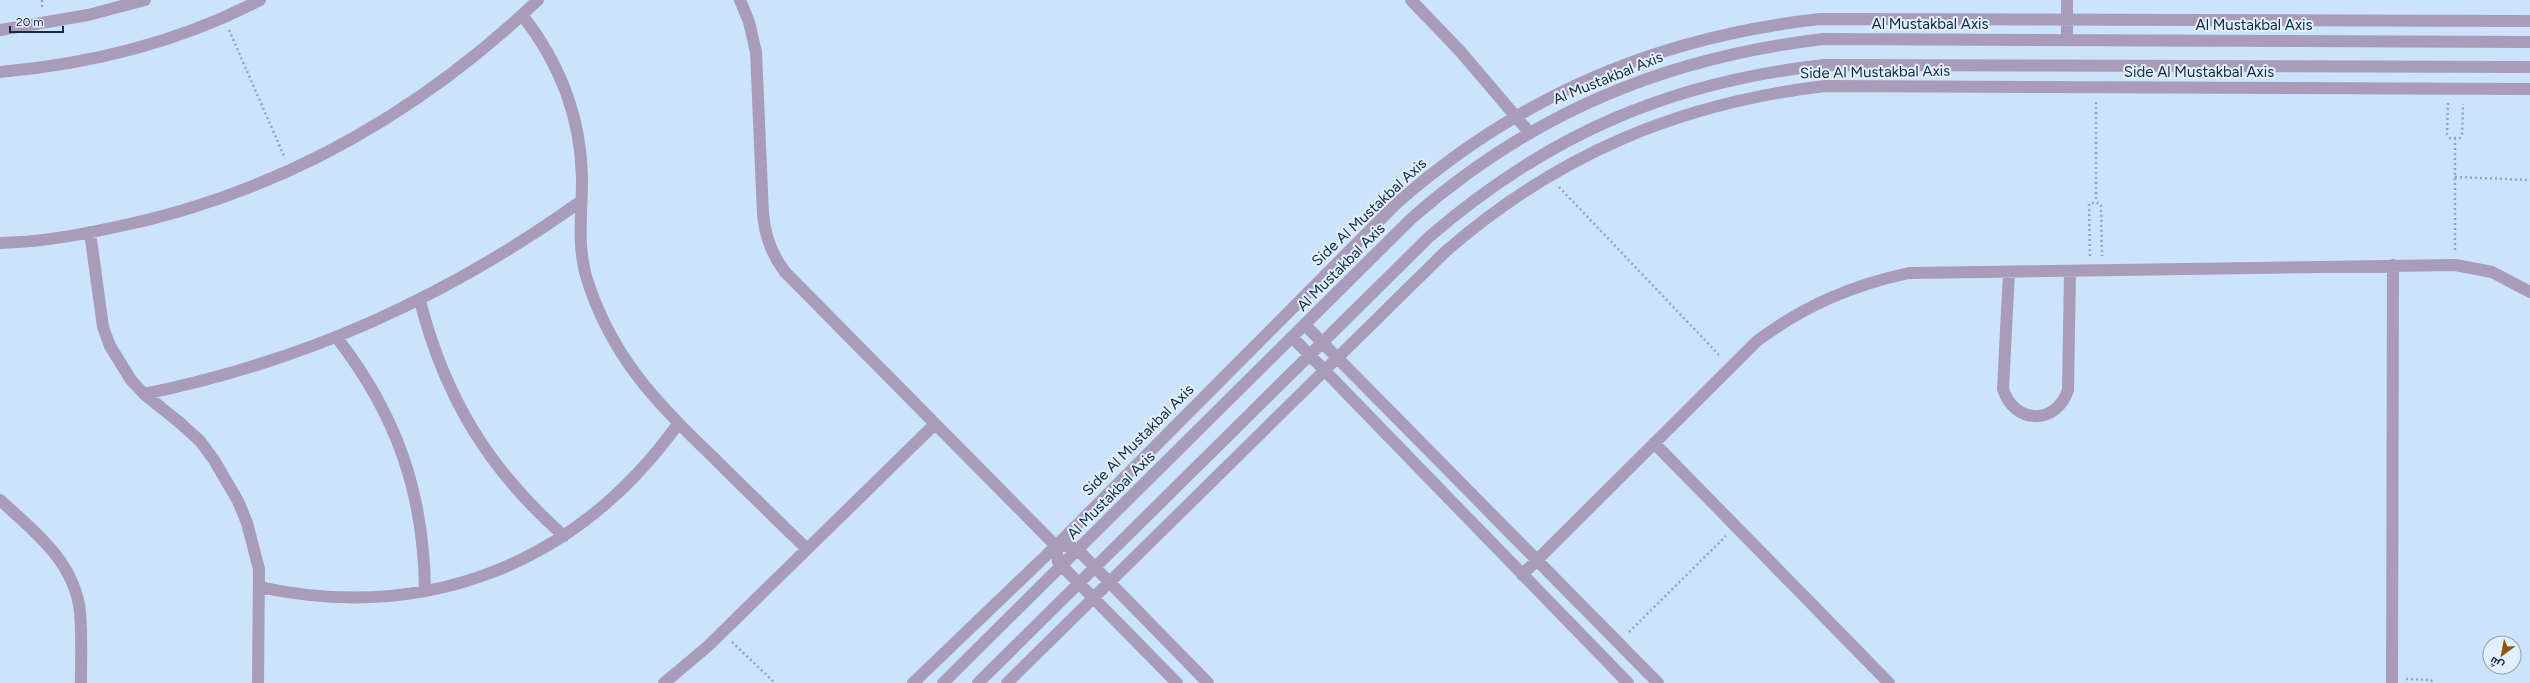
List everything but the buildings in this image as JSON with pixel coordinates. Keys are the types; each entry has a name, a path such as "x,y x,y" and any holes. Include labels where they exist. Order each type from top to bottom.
{"street":[{"path":"0,30 82,17 146,0"},
{"path":"0,72 58,65 126,51 224,19 260,0"},
{"path":"0,243 90,232 172,214 239,192 291,171 354,140 413,103 469,62 538,0"},
{"path":"740,0 749,22 756,52 763,214 768,241 773,253 785,272 1056,546 1056,557 1062,566 1177,683"},
{"path":"1411,0 1460,51 1530,132"},
{"path":"2067,0 2067,40"},
{"path":"522,15 549,53 568,95 580,146 582,181 580,202 580,249 586,275 604,326 632,373 678,424 807,549"},
{"name":"Side Al Mustakbal Axis","path":"913,683 1056,546 1397,203 1454,156 1516,116 1549,96 1624,63 1663,50 1742,30 1820,19 2530,21"},
{"name":"Al Mustakbal Axis","path":"944,683 1306,326 1412,218 1467,172 1530,132 1596,98 1633,82 1709,59 1754,49 1823,39 2530,42"},
{"path":"978,683 1323,344 1429,237 1482,193 1511,173 1546,151 1606,121 1678,94 1723,82 1789,69 1824,65 2530,67"},
{"name":"Side Al Mustakbal Axis","path":"1007,683 1337,358 1470,230 1548,176 1615,141 1657,124 1721,104 1792,90 1825,86 2530,89"},
{"path":"144,394 222,376 337,338 420,301 502,255 580,202"},
{"path":"90,232 103,327 119,364 144,394 200,441 227,480 238,501 254,546 259,569 258,683"},
{"path":"1522,575 1730,366 1778,325 1826,298 1853,287 1909,273 2456,265 2492,272 2530,292"},
{"path":"2392,266 2392,681"},
{"path":"2009,272 2003,388 2006,397 2016,410 2033,416 2048,414 2055,410 2061,404 2068,390 2070,271"},
{"path":"420,301 438,360 464,417 485,450 519,493 564,536"},
{"path":"1306,326 1658,683"},
{"path":"337,338 372,388 386,415 406,464 422,531 425,591"},
{"path":"1293,338 1628,683"},
{"path":"1225,376 1240,390"},
{"path":"259,587 286,593 342,598 398,596 425,591 497,571 564,536 607,504 627,486 654,456 678,424"},
{"path":"664,683 722,632 935,424"},
{"path":"1654,443 1889,683"},
{"path":"0,500 43,539 63,564 70,578 80,612 81,683"},
{"path":"1056,546 1070,546 1078,550 1208,683"}],"path":[{"path":"224,19 291,171"},
{"path":"2096,87 2096,202"},
{"path":"2449,88 2447,134 2448,137 2456,138 2461,137 2462,134 2463,88"},
{"path":"2456,138 2456,265"},
{"path":"1548,176 1730,366"},
{"path":"2455,177 2530,180"},
{"path":"2096,202 2101,205 2096,270 2089,204 2096,202"},
{"path":"1618,642 1736,526"},
{"path":"722,632 775,683"},
{"path":"2392,681 2430,680 2433,683"}]}
